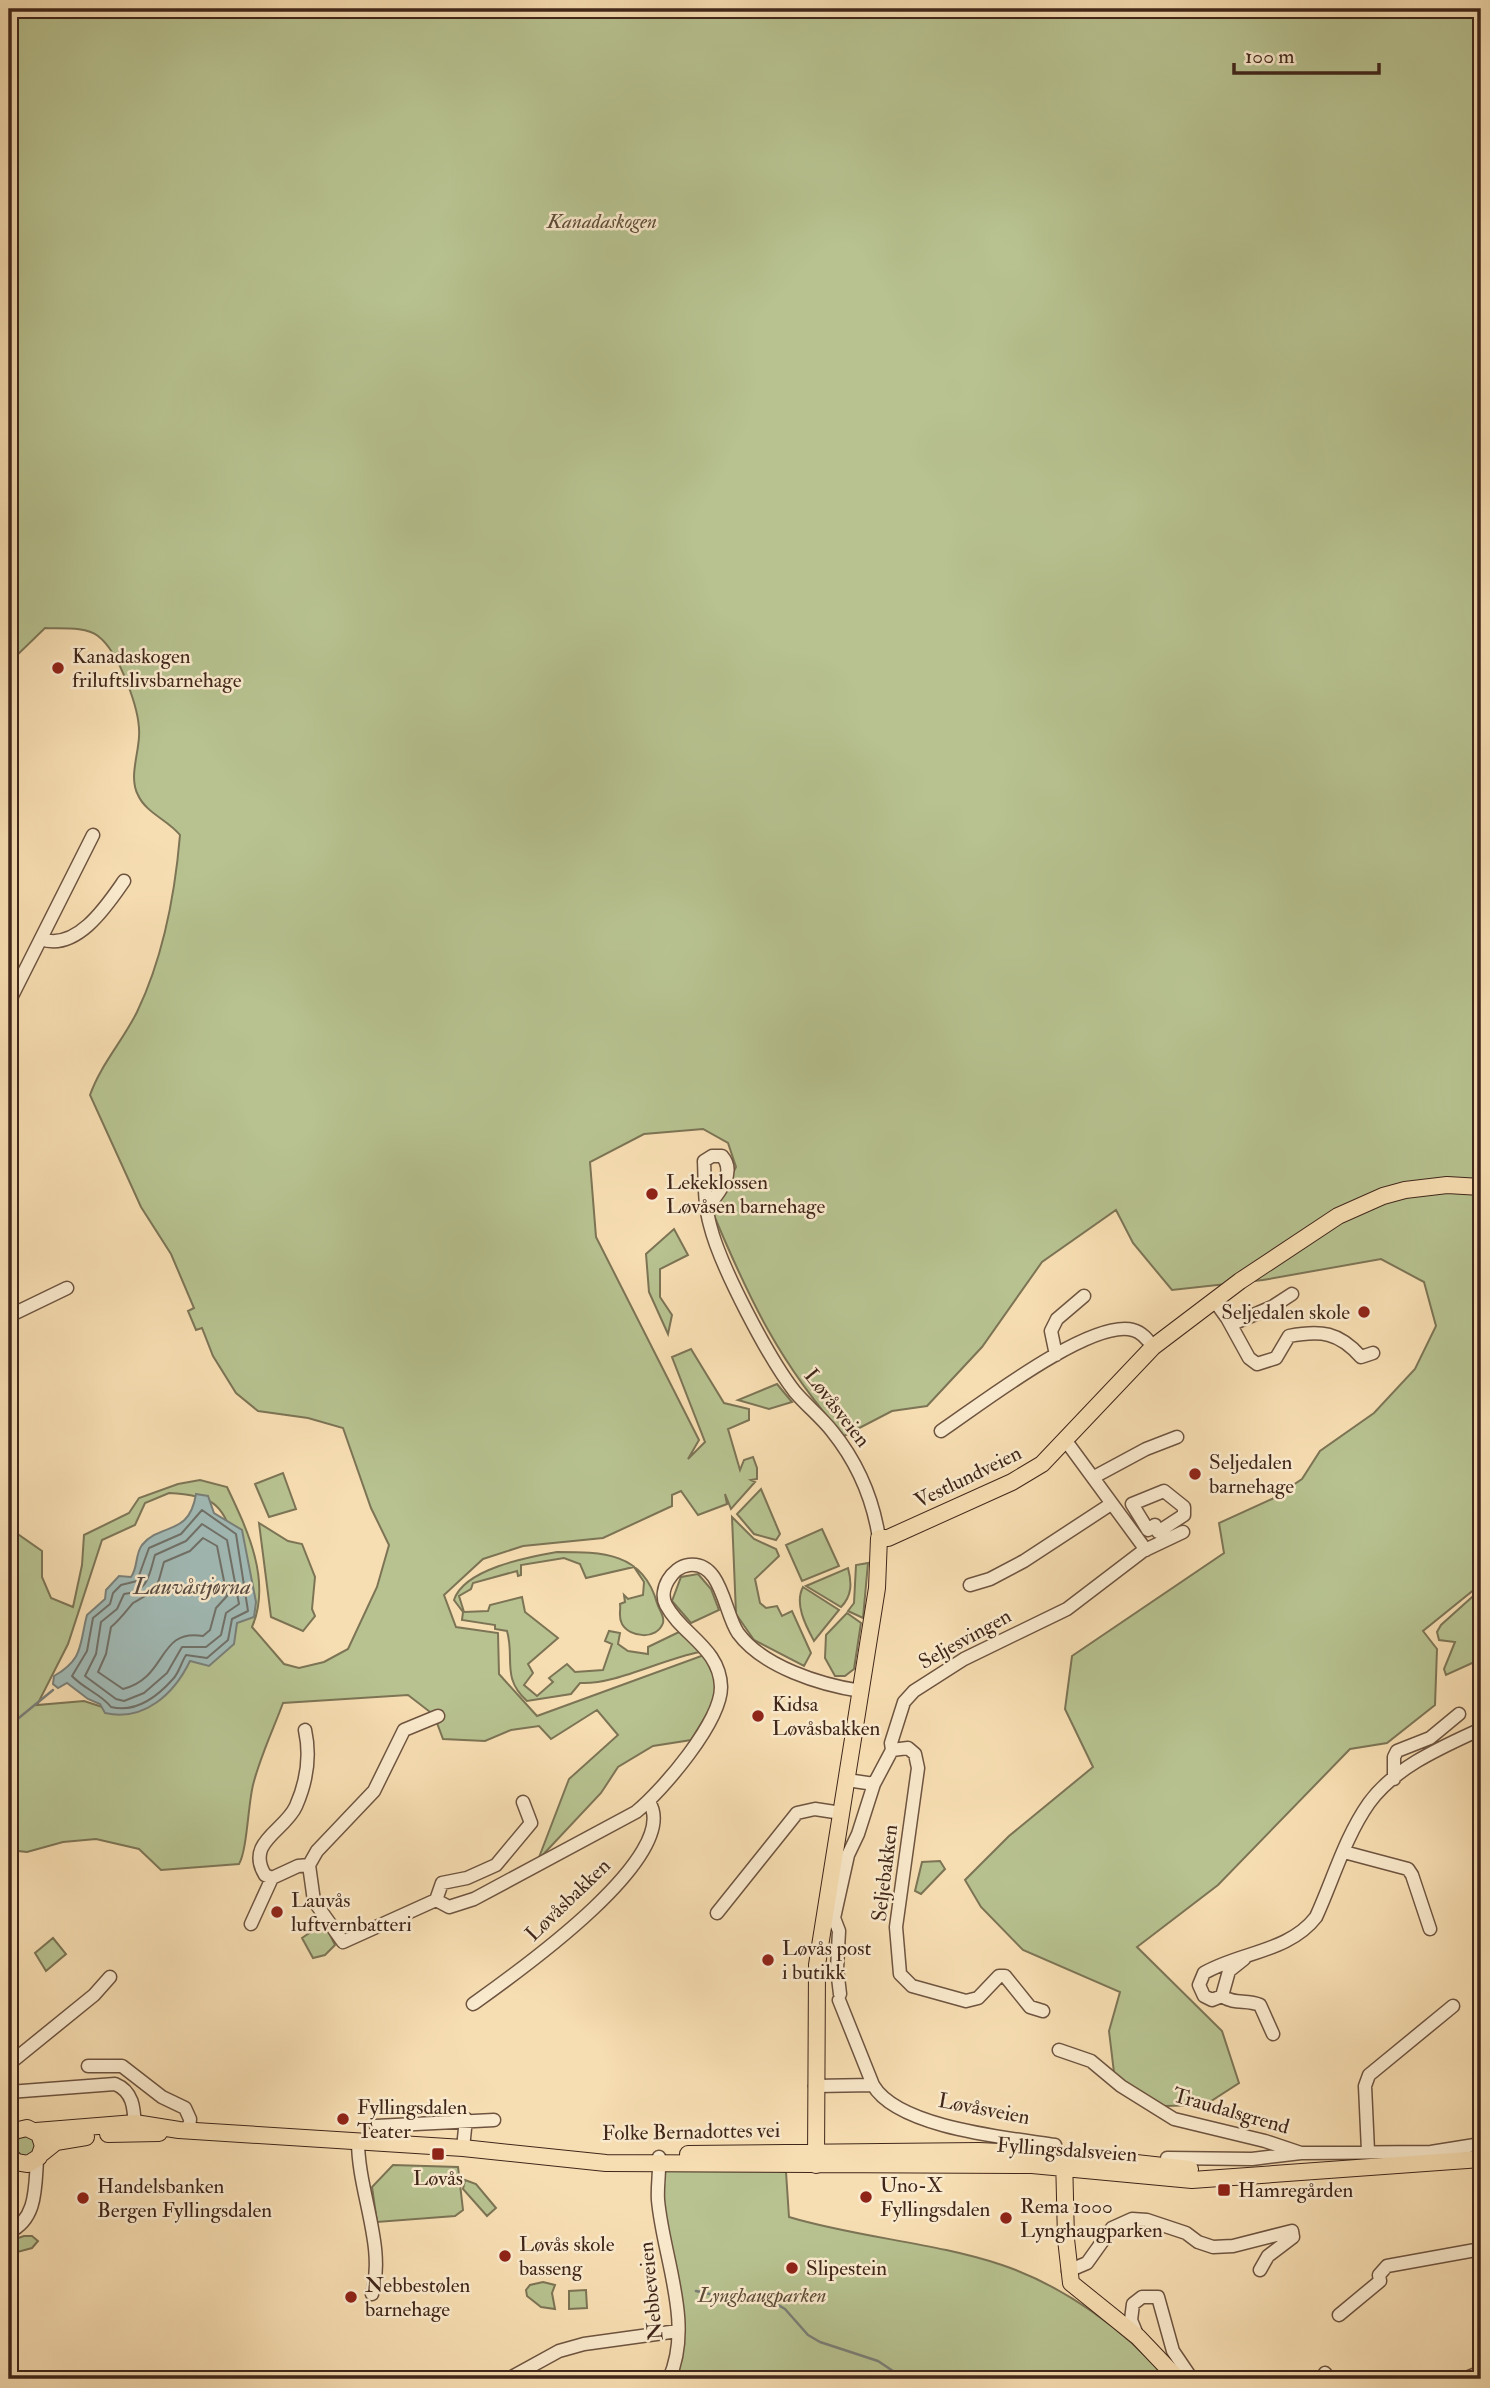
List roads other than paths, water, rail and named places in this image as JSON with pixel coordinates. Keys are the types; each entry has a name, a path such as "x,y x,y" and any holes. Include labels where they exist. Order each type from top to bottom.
{"main road":[{"name":"Vestlundveien","path":"879,1538 888,1538 1012,1482 1042,1464 1153,1347 1280,1254 1359,1205 1383,1196 1425,1187 1481,1187"},
{"name":"Løvåsveien","path":"820,2156 815,2086 817,1965 877,1588 879,1538"},
{"name":"Folke Bernadottes vei","path":"9,2138 23,2128 36,2131 135,2128 463,2148 606,2163 820,2156"},
{"name":"Folke Bernadottes vei","path":"13,2159 39,2157 50,2145 65,2140 135,2128"},
{"path":"36,2131 43,2142 39,2157"},
{"name":"Fyllingsdalsveien","path":"820,2156 1032,2165 1060,2156 1192,2180 1301,2173 1319,2164 1481,2159"},
{"path":"1060,2156 1071,2283 1138,2337 1178,2379"}],"street":[{"path":"9,1002 93,835"},
{"path":"41,939 66,938 91,925 124,881"},
{"name":"Løvåsveien","path":"706,1209 720,1253 765,1343 794,1391 832,1431 862,1479 879,1538"},
{"path":"9,1316 67,1288"},
{"path":"1227,1318 1237,1322 1247,1319 1292,1294"},
{"path":"1056,1355 1051,1331 1057,1319 1084,1296"},
{"path":"1214,1300 1249,1358 1257,1364 1276,1358 1289,1336 1312,1332 1330,1333 1348,1341 1361,1357 1373,1353"},
{"path":"942,1431 1007,1383 1056,1355 1121,1329 1141,1333 1153,1347"},
{"path":"1094,1477 1157,1443 1177,1437"},
{"path":"1066,1441 1146,1550"},
{"name":"Seljesvingen","path":"970,1585 990,1579 1024,1561 1111,1504"},
{"name":"Seljesvingen","path":"874,1784 892,1750 891,1743 904,1702 914,1691 964,1659 1067,1609 1146,1550 1183,1532"},
{"name":"Løvåsbakken","path":"436,1900 449,1907 485,1895 627,1818 649,1802 709,1724 720,1691 714,1661 664,1602 664,1592 670,1577 682,1567 699,1566 711,1573 736,1631 764,1656 804,1674 861,1691"},
{"path":"1394,1779 1394,1757 1397,1751 1430,1738 1459,1714"},
{"path":"251,1924 272,1878 298,1866 309,1865 317,1851 374,1791 404,1730 438,1716"},
{"path":"1222,1996 1212,2000 1204,1996 1199,1985 1201,1977 1309,1926 1316,1917 1368,1805 1394,1779 1419,1760 1481,1729"},
{"path":"272,1878 262,1869 262,1844 289,1819 296,1807 308,1766 305,1730"},
{"name":"Seljebakken","path":"892,1750 908,1748 915,1754 918,1768 896,1927 900,1974 912,1986 966,2001 978,1998 999,1976 1006,1976 1030,2007 1043,2011"},
{"path":"846,1780 874,1784"},
{"name":"Løvåsveien","path":"874,1784 846,1862 834,1918 839,1931 839,1997 873,2085 900,2109 943,2125 1060,2156"},
{"name":"Løvåsbakken","path":"309,1865 314,1901 343,1942 436,1900 442,1883 467,1878 502,1860 531,1823 523,1802"},
{"name":"Løvåsbakken","path":"472,2004 554,1945 602,1900 646,1845 655,1825 656,1812 649,1802"},
{"path":"717,1913 797,1813 815,1809 841,1812"},
{"path":"1344,1853 1408,1869 1430,1929"},
{"path":"1222,1996 1229,1971 1244,1959"},
{"path":"9,2064 94,1995 110,1977"},
{"path":"1222,1996 1231,2002 1250,2001 1260,2005 1273,2034"},
{"path":"1368,2151 1366,2086 1369,2075 1453,2006"},
{"name":"Traudalsgrend","path":"1059,2050 1101,2067 1121,2086 1174,2119 1265,2141 1301,2153 1319,2164 1368,2151 1432,2152 1481,2144"},
{"path":"88,2066 122,2066 162,2097 185,2108 190,2119 184,2130"},
{"path":"9,2092 115,2084 123,2087 131,2098 135,2128"},
{"path":"815,2086 873,2085"},
{"path":"463,2148 466,2119"},
{"path":"376,2126 466,2119 494,2120"},
{"path":"358,2141 368,2219 378,2256 372,2294"},
{"path":"1167,2158 1252,2159 1301,2153"},
{"path":"9,2232 26,2221 39,2157"},
{"path":"13,2159 33,2196"},
{"name":"Nebbeveien","path":"659,2160 658,2200 678,2331 669,2379"},
{"path":"1068,2271 1087,2263 1112,2228 1132,2219 1147,2220 1186,2232 1198,2242 1213,2247 1233,2246 1292,2231 1293,2237 1268,2256 1260,2270"},
{"path":"1339,2315 1380,2281 1379,2275 1387,2266 1481,2249"},
{"path":"1138,2337 1131,2320 1133,2304 1142,2297 1158,2297 1173,2351 1192,2379"},
{"path":"508,2379 559,2351 584,2344 678,2331"},
{"path":"1464,2379 1481,2372"}],"water":[{"name":"Lauvåstjørna","path":"196,1494 208,1496 214,1513 242,1530 256,1602 254,1617 237,1623 234,1644 209,1666 190,1661 166,1694 145,1709 119,1715 105,1713 100,1704 88,1699 67,1683 58,1688 53,1684 54,1676 76,1657 87,1615 105,1599 106,1590 119,1576 131,1577 138,1553 149,1538 174,1527 187,1517"}],"waterway":[{"path":"9,1726 53,1690"},
{"path":"696,2291 733,2299 755,2294 763,2296 785,2309 808,2335 820,2342 878,2361 905,2379"}],"place":[{"name":"Kanadaskogen friluftslivsbarnehage","path":"58,668"},
{"name":"Lekeklossen Løvåsen barnehage","path":"652,1194"},
{"name":"Seljedalen skole","path":"1364,1312"},
{"name":"Seljedalen barnehage","path":"1195,1474"},
{"name":"Kidsa Løvåsbakken","path":"758,1716"},
{"name":"Lauvås luftvernbatteri","path":"277,1912"},
{"name":"Løvås post i butikk","path":"768,1960"},
{"name":"Fyllingsdalen Teater","path":"343,2119"},
{"name":"Løvås","path":"438,2154"},
{"name":"Hamregården","path":"1224,2190"},
{"name":"Uno-X Fyllingsdalen","path":"866,2197"},
{"name":"Handelsbanken Bergen Fyllingsdalen","path":"83,2198"},
{"name":"Rema 1000 Lynghaugparken","path":"1006,2218"},
{"name":"Løvås skole basseng","path":"505,2256"},
{"name":"Slipestein","path":"792,2268"},
{"name":"Nebbestølen barnehage","path":"351,2297"}],"park label":[{"name":"Kanadaskogen","path":"602,221"},
{"name":"Lynghaugparken","path":"762,2295"}]}
